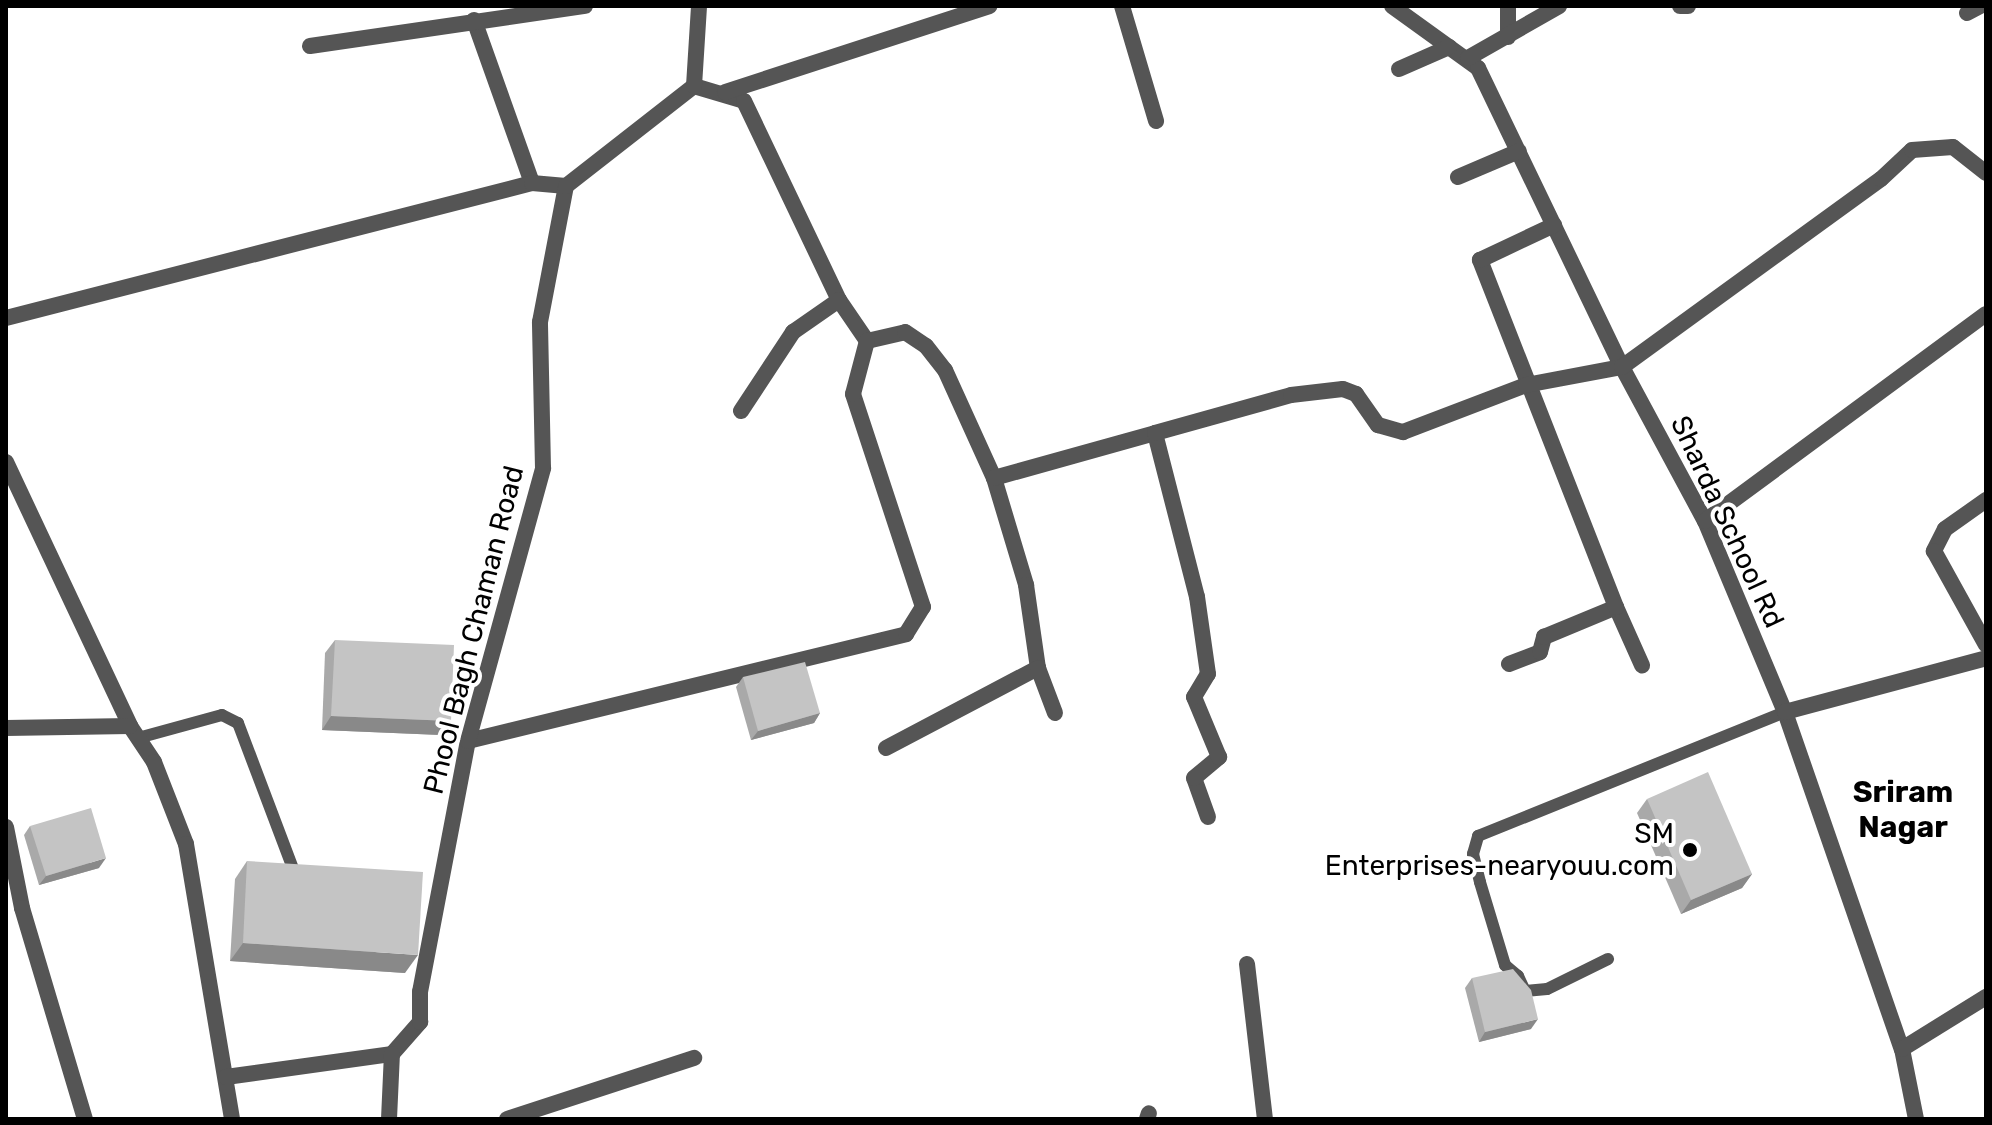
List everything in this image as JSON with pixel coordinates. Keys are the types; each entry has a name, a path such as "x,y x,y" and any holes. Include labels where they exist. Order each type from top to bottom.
{"street":[{"path":"310,46 585,6"},
{"path":"6,318 532,183 566,186 694,86 699,6"},
{"path":"725,92 989,6"},
{"path":"1122,6 1156,121"},
{"name":"Sharda School Rd","path":"1392,6 1478,68 1622,367 1705,521 1785,712 1902,1049 1916,1119"},
{"path":"1508,6 1508,37"},
{"path":"1468,58 1559,6"},
{"path":"1680,6 1688,6"},
{"path":"474,20 532,183"},
{"path":"1399,69 1449,47"},
{"path":"468,741 906,634 923,607 853,394 867,341 839,300 744,101 725,92 694,86"},
{"path":"994,478 1291,395 1343,389 1356,394 1378,425 1403,432 1526,385 1622,367 1881,179 1912,150 1953,147 1986,173"},
{"path":"1458,177 1519,151"},
{"name":"Phool Bagh Chaman Road","path":"392,1054 420,1022 420,992 468,741 543,468 540,322 566,186"},
{"path":"1554,225 1480,260 1526,385 1642,665"},
{"path":"741,411 793,332 839,300"},
{"path":"1705,521 1986,314"},
{"path":"867,341 905,332 926,346 945,370 994,478 1026,585 1038,668 1055,713"},
{"path":"1155,433 1199,613 1208,674 1194,697 1219,757 1194,778 1208,817"},
{"path":"6,462 134,732 154,762 186,844 232,1119"},
{"path":"1986,500 1945,529 1934,551 1986,645"},
{"path":"1509,664 1540,652 1544,637 1616,607"},
{"path":"1785,712 1986,658"},
{"path":"886,748 1038,668"},
{"path":"6,728 134,732"},
{"path":"6,827 22,908 85,1119"},
{"path":"1247,964 1265,1119"},
{"path":"1902,1049 1986,997"},
{"path":"226,1077 392,1054 389,1119"},
{"path":"507,1119 694,1058"}],"lane":[{"path":"1608,959 1547,989 1525,991 1518,976 1505,965 1473,854 1478,836 1785,712"},
{"path":"134,732 222,715 238,723 292,866"}],"building":[{"path":"335,640 454,645 451,721 331,716"},
{"path":"805,662 820,713 758,731 743,677"},
{"name":"SM Enterprises-nearyouu.com","path":"1708,772 1752,874 1691,900 1647,799"},
{"path":"91,808 106,858 46,876 30,826"},
{"path":"247,861 423,872 418,955 243,943"},
{"path":"1513,969 1531,990 1538,1019 1485,1032 1472,978"}],"place":[{"name":"SM Enterprises-nearyouu.com","path":"1690,850"}],"district":[{"name":"Sriram Nagar","path":"1903,809"}]}
